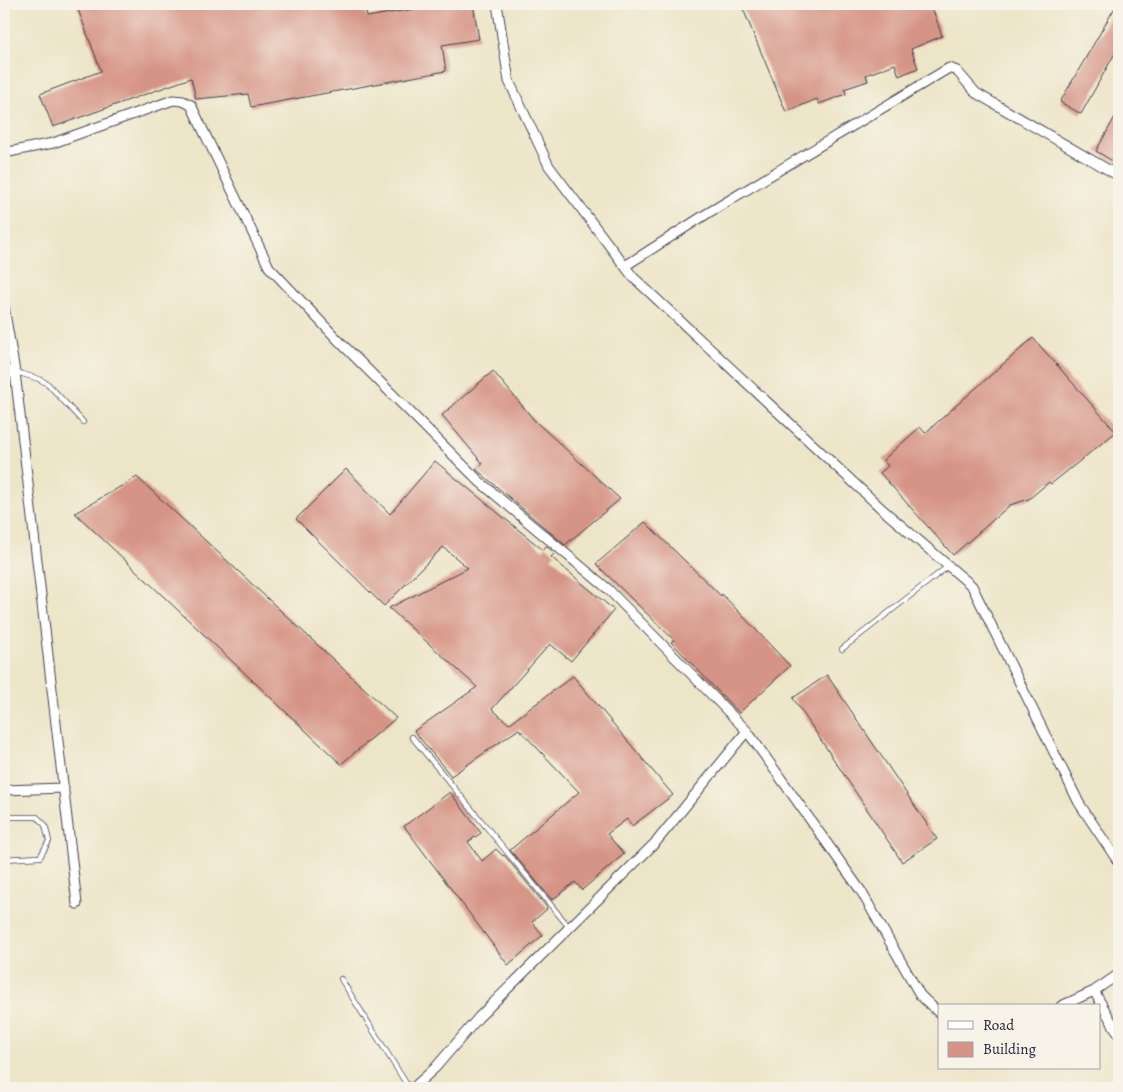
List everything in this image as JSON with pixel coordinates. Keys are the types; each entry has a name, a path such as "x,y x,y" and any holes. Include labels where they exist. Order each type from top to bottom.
{"street":[{"path":"497,4 508,80 549,166 633,277 947,567 972,586 1079,803 1119,863"},
{"path":"625,266 708,213 949,68 958,71 976,93 1119,176"},
{"path":"4,153 53,143 172,100 183,101 191,105 269,267 338,340 480,482 608,589 747,731 860,891 920,996 938,1012"},
{"path":"4,307 15,372 77,904"},
{"path":"4,373 15,372"},
{"path":"411,1088 435,1068 478,1018 571,929 656,842 747,731"},
{"path":"4,790 64,788"},
{"path":"1065,1004 1094,991 1119,974"},
{"path":"1094,991 1119,1035"}],"lane":[{"path":"15,372 39,379 48,384 83,422"},
{"path":"842,649 947,567"},
{"path":"412,737 571,929"},
{"path":"4,817 37,817 45,825 49,841 40,858 4,859"},
{"path":"341,979 411,1088"}],"building":[{"path":"76,4 365,4 367,17 443,4 473,4 479,39 442,45 446,71 251,107 248,94 196,99 191,78 53,127 40,94 101,71"},
{"path":"741,4 931,4 942,36 911,49 918,68 899,76 895,64 866,75 868,81 844,89 846,94 819,104 817,99 786,112"},
{"path":"1117,4 1119,4 1119,46 1081,114 1060,102"},
{"path":"1119,110 1119,165 1096,151"},
{"path":"1033,338 1116,432 1051,484 1049,482 1029,499 1010,505 953,555 880,473 888,466 883,460 920,427 925,433"},
{"path":"493,371 535,421 620,499 565,545 476,469 483,464 442,415"},
{"path":"435,461 543,550 546,546 555,553 551,557 614,610 571,661 550,644 492,709 509,724 573,676 673,795 632,826 627,819 607,834 624,854 582,890 575,882 552,900 510,850 579,792 519,729 451,776 414,731 477,687 389,608 468,568 443,547 384,606 296,519 346,469 390,514"},
{"path":"137,477 396,718 341,764 75,513"},
{"path":"645,522 721,596 722,594 790,666 739,713 671,642 674,640 596,564"},
{"path":"827,675 937,839 902,862 793,698"},
{"path":"450,792 481,833 468,842 482,861 496,849 504,855 546,906 547,909 532,922 543,935 508,965 404,826"}]}
